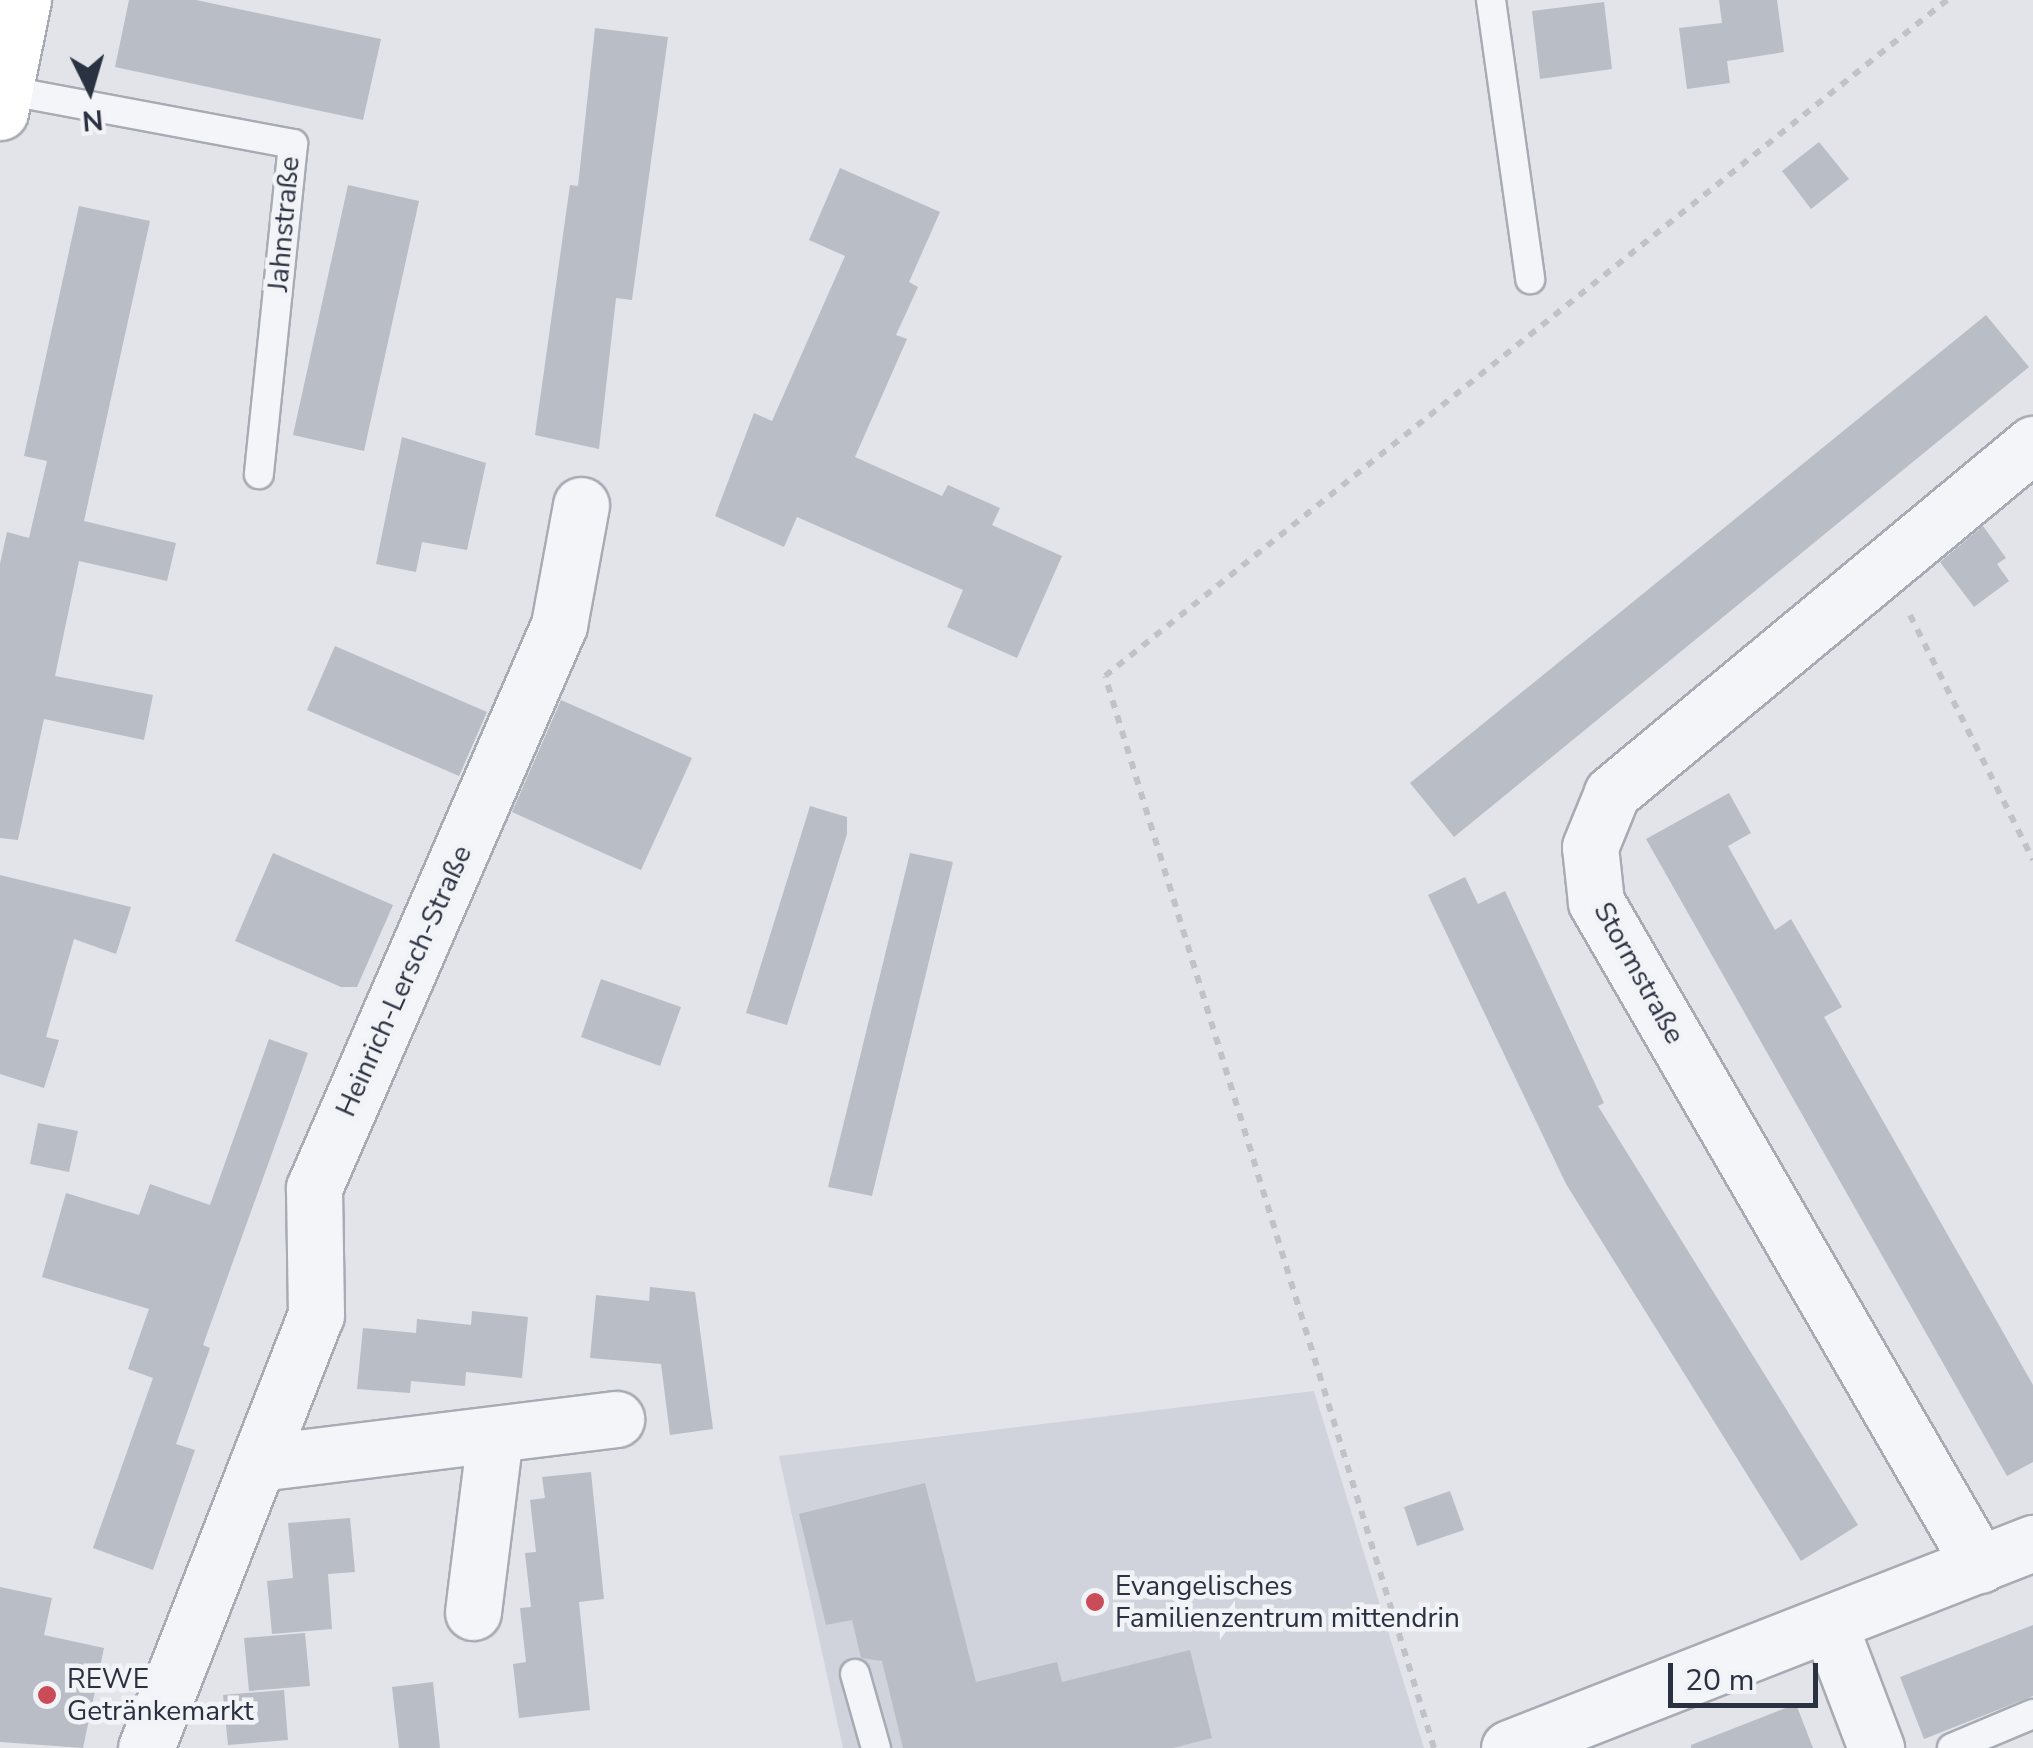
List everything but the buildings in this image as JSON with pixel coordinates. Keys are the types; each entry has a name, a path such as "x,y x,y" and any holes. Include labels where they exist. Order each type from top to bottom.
{"main road":[{"name":"Jahnstraße","path":"2,101 23,0"}],"street":[{"name":"Stormstraße","path":"1980,1564 1596,902 1590,846 1612,793 2033,444"},
{"name":"Heinrich-Lersch-Straße","path":"146,1748 316,1315 314,1188 559,625 581,504"},
{"path":"258,1462 616,1419"},
{"path":"473,1612 495,1436"},
{"path":"1509,1748 2033,1543"},
{"path":"1828,1624 1876,1748"}],"lane":[{"path":"1491,0 1530,279"},
{"name":"Jahnstraße","path":"2,101 293,144 260,474"},
{"path":"855,1674 876,1748"},
{"path":"1952,1748 2033,1714"}],"path":[{"path":"1434,1748 1104,676 1947,0"},
{"path":"1886,566 2033,860"}],"shaded area":[{"name":"Evangelisches Familienzentrum mittendrin","path":"1314,1391 1424,1748 843,1748 779,1456"}],"place":[{"name":"Evangelisches Familienzentrum mittendrin","path":"1095,1602"},
{"name":"REWE Getränkemarkt","path":"47,1695"}]}
